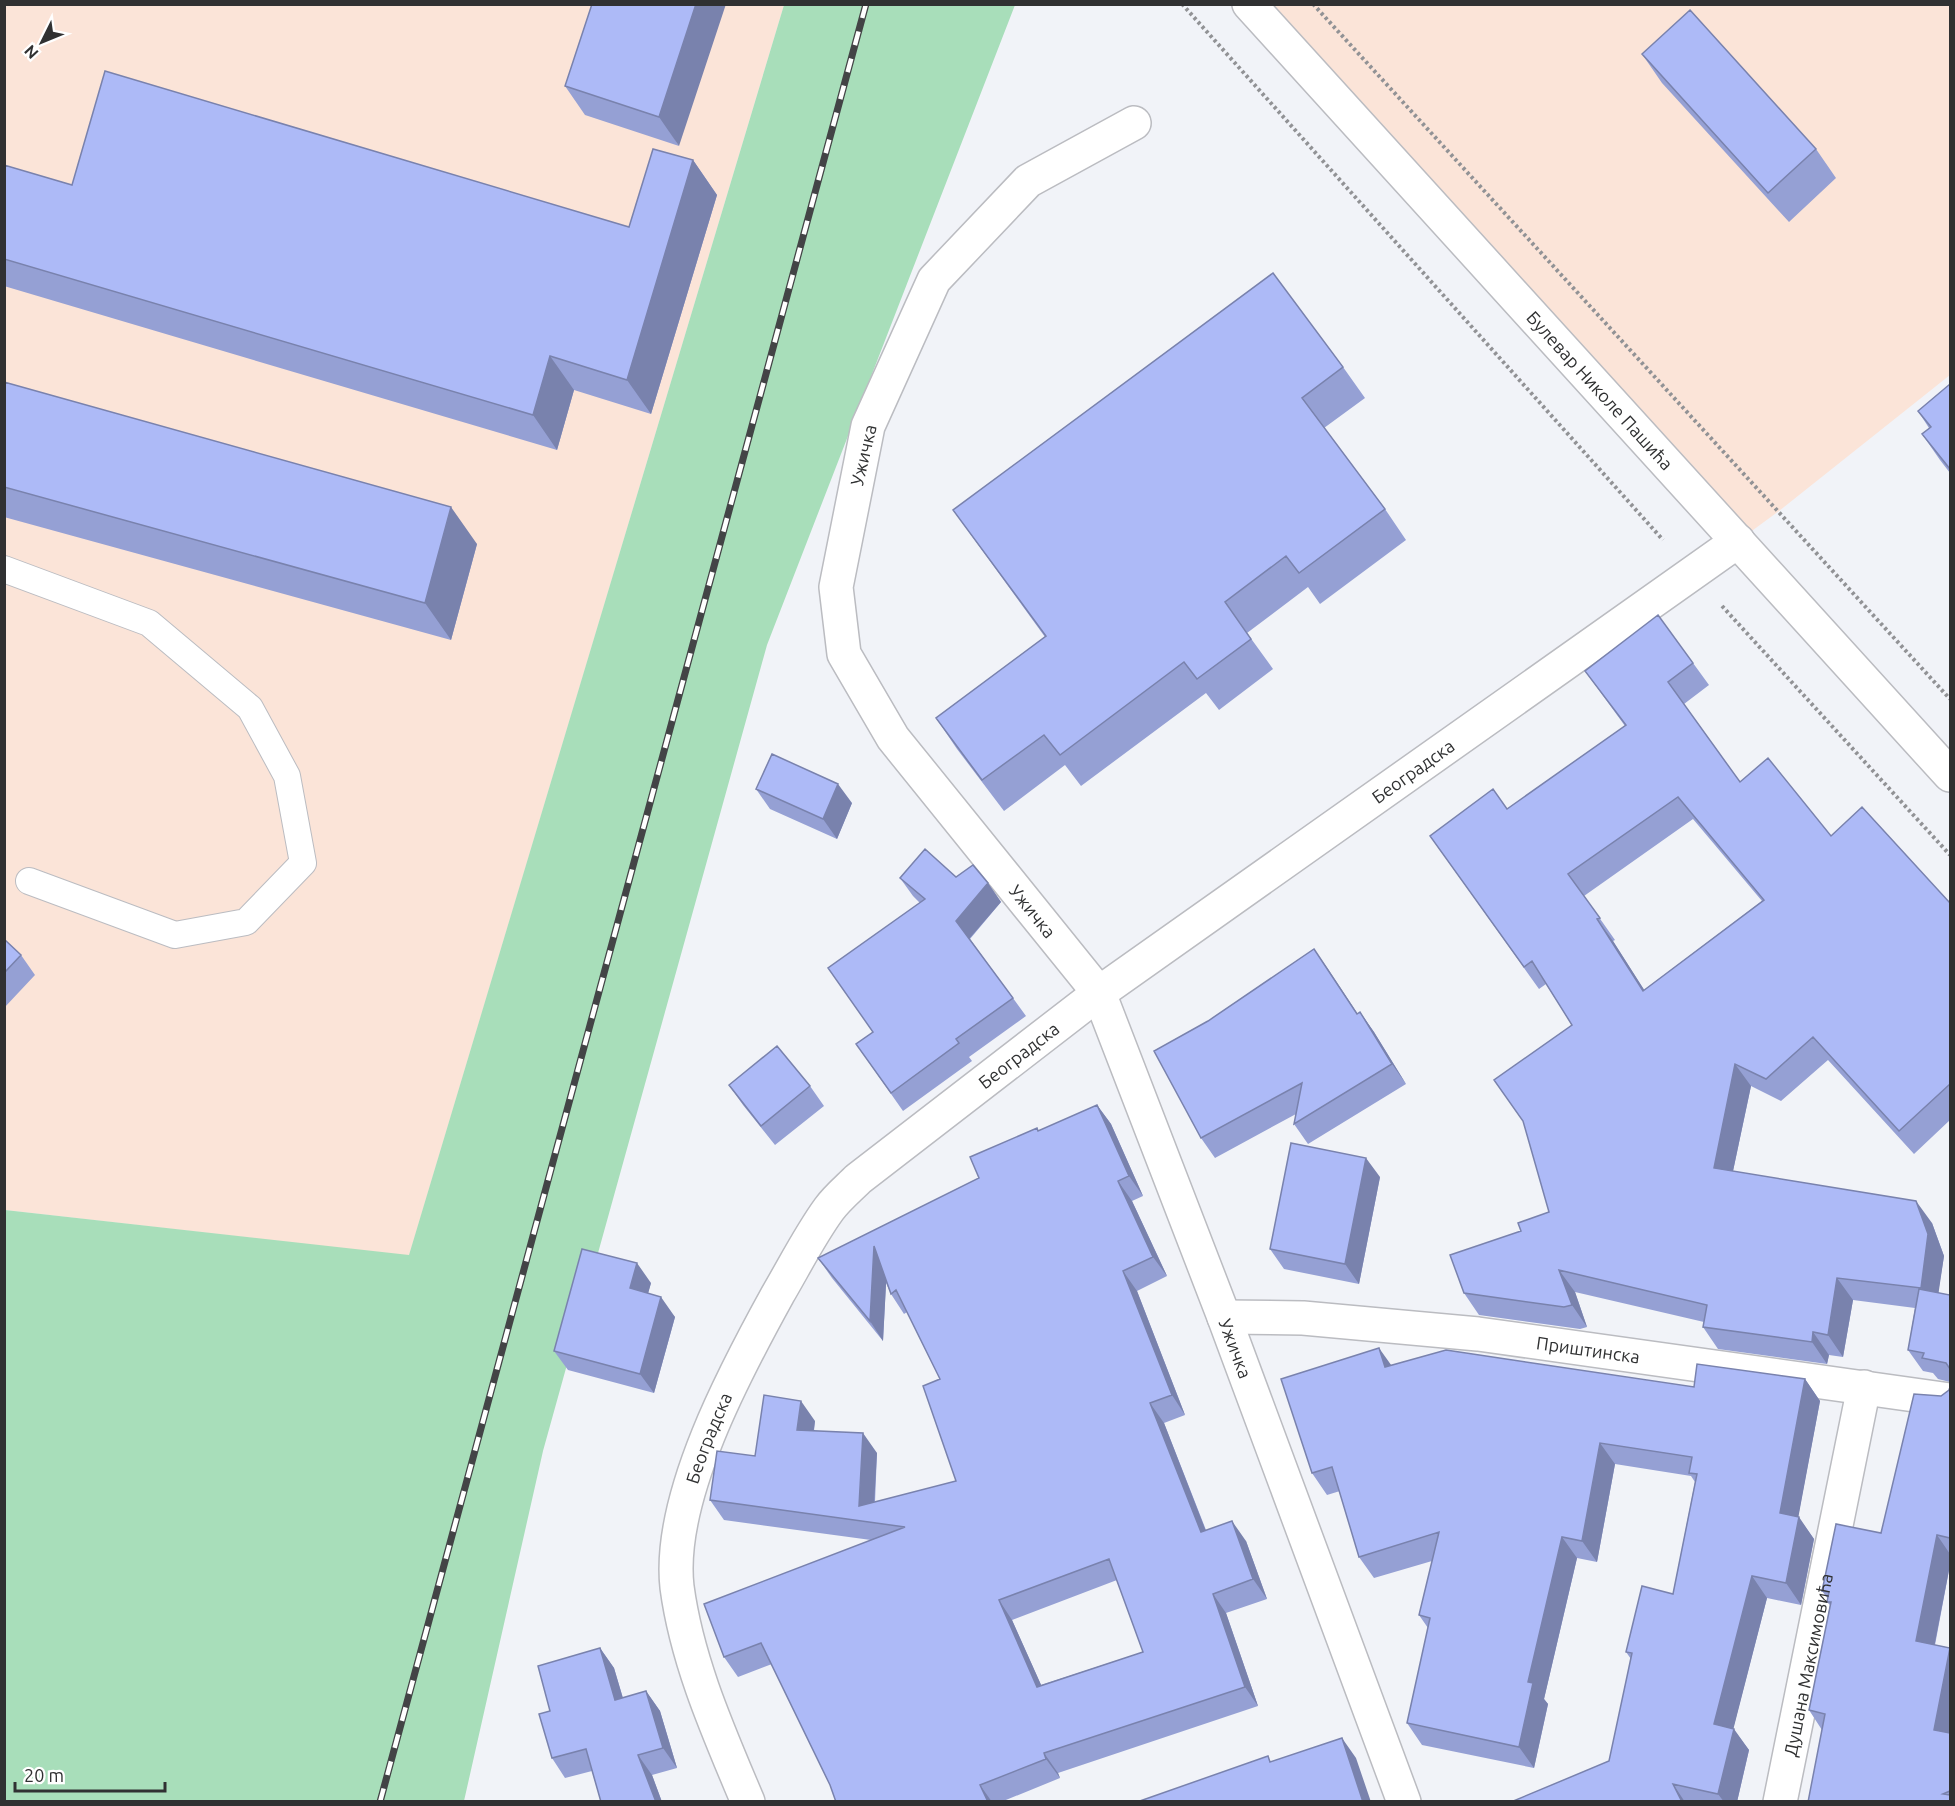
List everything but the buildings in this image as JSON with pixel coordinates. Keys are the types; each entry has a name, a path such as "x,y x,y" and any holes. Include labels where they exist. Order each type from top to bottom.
{"street":[{"name":"Булевар Николе Пашића","path":"1250,4 1950,775"},
{"name":"Ужичка","path":"1134,123 1028,181 934,280 867,426 836,587 844,654 893,738 1099,993 1224,1317 1404,1802"},
{"name":"Београдска","path":"748,1802 712,1716 691,1650 677,1585 679,1542 686,1505 706,1439 748,1349 816,1228 831,1206 858,1179 1099,993 1738,541"},
{"name":"Приштинска","path":"1224,1317 1303,1318 1478,1334 1950,1400"},
{"name":"Душана Максимовића","path":"1780,1802 1864,1387"}],"lane":[{"path":"4,569 149,623 250,708 287,776 303,863 246,922 175,935 29,881"}],"path":[{"path":"1182,4 1692,573 1950,855"},
{"path":"1313,4 1950,699"}],"shaded area":[{"path":"5,5 784,5 409,1256 5,1210"},
{"path":"1249,5 1950,5 1950,375 1738,541"}],"green space":[{"path":"784,5 1015,5 767,645 543,1451 464,1801 5,1802 5,1210 409,1255"}],"railway":[{"path":"380,1802 866,4"}]}
